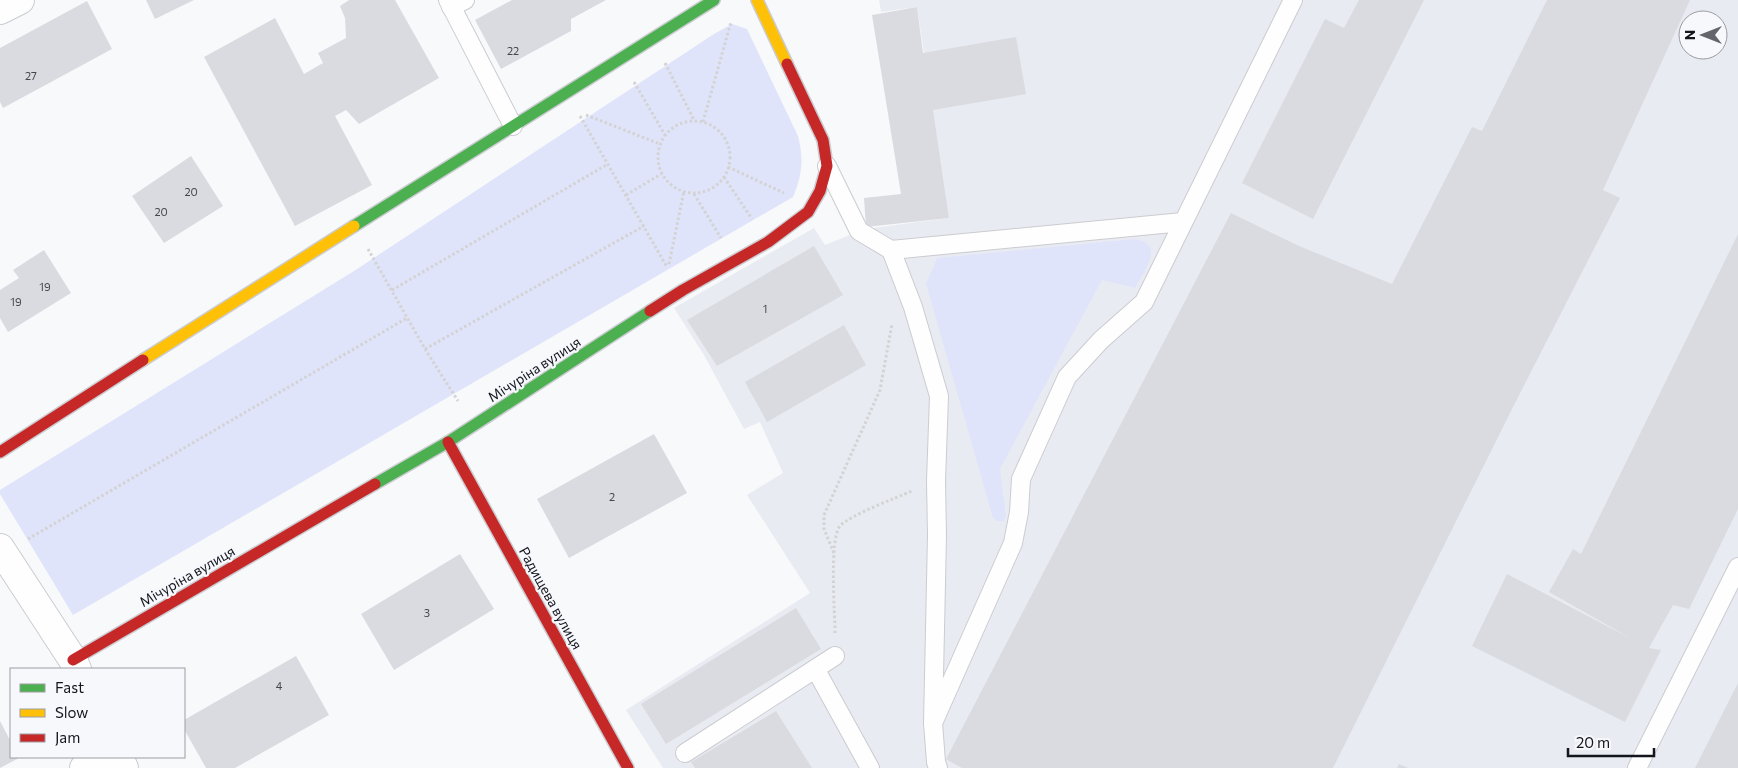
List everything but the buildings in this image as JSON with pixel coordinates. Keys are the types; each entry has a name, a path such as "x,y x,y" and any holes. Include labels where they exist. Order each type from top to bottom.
{"street":[{"path":"0,10 20,0"},
{"path":"0,452 355,225 714,0"},
{"name":"Мічуріна вулиця","path":"75,665 448,442 683,290 768,242 808,212 820,191 826,166 823,140 757,0"},
{"name":"Радищева вулиця","path":"448,442 628,768"},
{"path":"2,551 75,665"},
{"path":"84,768 101,758"}],"lane":[{"path":"933,723 1013,543 1019,512 1021,479 1067,377 1101,340 1144,302 1293,0"},
{"path":"455,2 513,126"},
{"path":"826,166 859,231 891,250 1183,222"},
{"path":"891,250 913,308 940,396 936,480 937,535 933,723 938,768"},
{"path":"1637,768 1738,567"},
{"path":"685,753 835,656"},
{"path":"816,670 870,768"}],"path":[{"path":"703,122 732,24 730,16"},
{"path":"652,39 694,120"},
{"path":"621,59 665,135"},
{"path":"660,144 578,112 668,268 684,192"},
{"path":"694,120 707,122 720,131 728,143 731,157 720,183 707,191 694,194 679,190 668,183 661,174 657,157 660,144 668,131 680,124 694,120"},
{"path":"392,290 608,164"},
{"path":"728,167 792,197 808,212"},
{"path":"626,195 661,174"},
{"path":"724,177 768,242"},
{"path":"694,194 735,261"},
{"path":"355,225 425,349 474,425"},
{"path":"425,349 644,226"},
{"path":"834,553 824,529 824,515 880,390 900,276"},
{"path":"2,551 407,318"},
{"path":"835,656 834,553 835,537 838,528 848,520 936,480"}],"shaded area":[{"path":"879,0 1738,0 1738,768 663,768 626,710 810,593 747,495 783,473 760,422 744,429 704,355 674,308 814,228 825,245 865,229 949,218 917,7 881,12"},
{"path":"732,24 747,29 798,136 801,167 793,197 73,615 0,494 0,490 354,271"},
{"path":"1134,239 1144,242 1149,246 1151,252 1147,266 1135,288 1102,280 1000,469 1006,516 1004,521 997,521 993,518 926,284 937,258"}],"traffic: fast":[{"path":"354,226 714,0"},
{"path":"375,484 448,442 650,311"}],"traffic: slow":[{"path":"757,0 787,64"},
{"path":"143,360 354,226"}],"traffic: jam":[{"path":"650,311 768,242 808,212 820,191 827,166 823,140 787,64"},
{"path":"0,452 143,360"},
{"path":"448,442 628,768"},
{"path":"73,660 375,484"}]}
